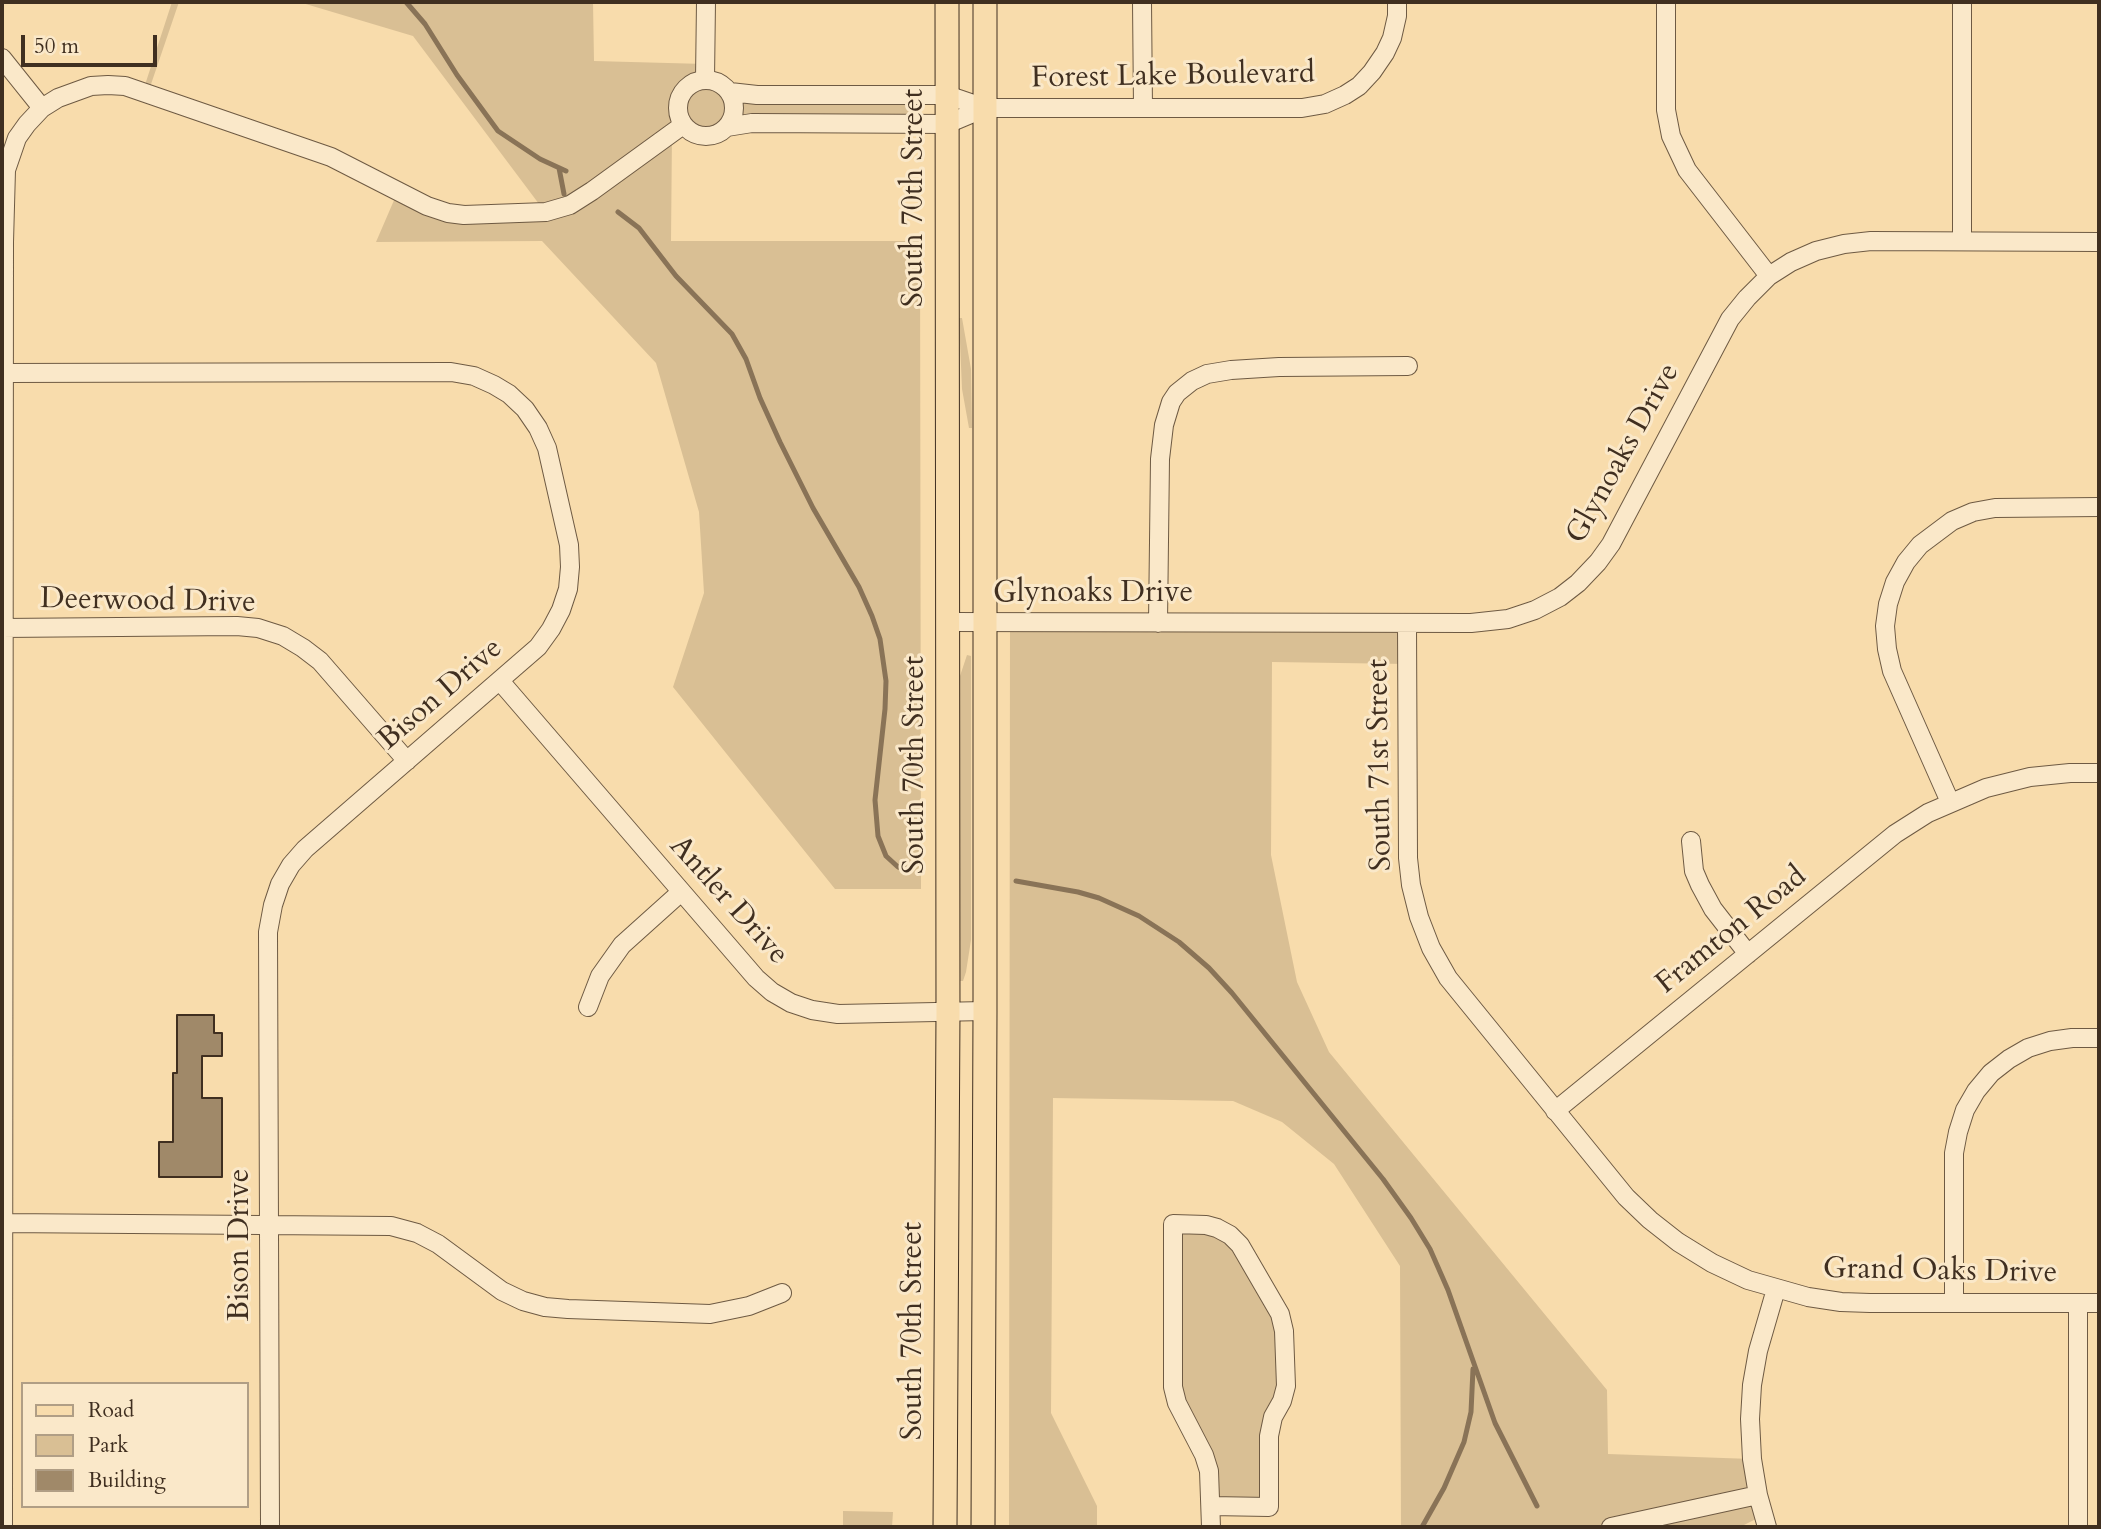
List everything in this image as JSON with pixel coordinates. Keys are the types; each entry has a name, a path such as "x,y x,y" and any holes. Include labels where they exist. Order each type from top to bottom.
{"main road":[{"name":"South 70th Street","path":"945,1527 948,1012 947,2"},
{"path":"983,1527 985,2"}],"street":[{"path":"705,79 706,2"},
{"path":"1143,2 1143,108"},
{"name":"Forest Lake Boulevard","path":"730,92 947,94 985,108 1302,108 1325,104 1359,86 1372,72 1392,38 1397,2"},
{"path":"1666,2 1666,110 1671,136 1687,170 1769,276"},
{"path":"1962,2 1962,242"},
{"path":"2,58 42,108"},
{"path":"705,79 719,82 730,92 734,107 731,121 717,134 704,136 692,133 679,119 677,107 681,94 691,84 705,79"},
{"path":"3,1527 4,242 8,159 22,131 42,108 58,98 74,91 108,85 125,86 331,157 427,206 448,213 464,215 545,212 570,205 683,125"},
{"name":"Forest Lake Boulevard","path":"727,127 752,123 947,124 985,108"},
{"name":"Glynoaks Drive","path":"947,622 1407,624 1471,623 1508,619 1535,610 1560,597 1598,562 1611,544 1730,319 1769,276 1816,251 1844,244 2099,242"},
{"path":"1158,623 1160,459 1164,425 1171,402 1177,393 1192,381 1207,374 1231,370 1408,366"},
{"name":"Bison Drive","path":"4,373 451,372 474,376 509,394 525,409 547,448 569,545 570,567 568,589 551,629 538,647 500,681 305,849 280,884 273,905 268,932 270,1527"},
{"path":"1950,802 1892,671 1885,626 1895,582 1920,545 1952,521 1973,512 1995,508 2099,507"},
{"name":"South 71st Street","path":"1407,624 1408,858 1419,917 1448,978 1555,1111"},
{"name":"Deerwood Drive","path":"3,628 237,626 258,628 283,636 320,661 407,761"},
{"name":"Antler Drive","path":"500,681 755,978 772,992 791,1003 838,1014 985,1011"},
{"name":"Framton Road","path":"1555,1111 1895,834 1928,813 1986,788 2030,777 2099,773"},
{"path":"1691,841 1694,871 1700,885 1713,909 1748,954"},
{"path":"588,1006 600,976 622,945 681,892"},
{"path":"1954,1303 1954,1153 1965,1110 1991,1073 2019,1054 2050,1041 2099,1038"},
{"name":"Grand Oaks Drive","path":"1555,1111 1626,1197 1650,1220 1678,1242 1712,1263 1748,1280 1808,1297 1841,1302 2099,1303"},
{"path":"3,1223 391,1226 417,1233 438,1244 502,1291 545,1307 710,1314 749,1306 782,1293"},
{"path":"1211,1506 1269,1507 1269,1436 1286,1386 1284,1331 1280,1314 1240,1245 1230,1235 1206,1225 1173,1224 1173,1387 1177,1403 1204,1455 1209,1471 1211,1527"},
{"path":"1767,1527 1752,1459 1750,1419 1758,1351 1776,1289"},
{"path":"2078,1303 2078,1527"},
{"path":"1611,1527 1758,1495"}],"green space":[{"path":"172,2 179,2 148,93 143,91"},
{"path":"299,2 593,2 594,61 705,64 712,80 724,86 920,95 920,124 722,131 704,136 687,130 672,133 671,241 920,241 921,889 835,889 673,687 704,593 699,512 656,363 542,241 376,242 398,191 427,206 545,212 413,36"},
{"path":"959,318 962,318 971,369 972,428 969,428 962,389"},
{"path":"1010,622 1407,624 1407,664 1272,662 1271,855 1297,982 1329,1052 1607,1390 1608,1454 1752,1459 1764,1515 1740,1527 1401,1527 1400,1266 1334,1164 1282,1122 1233,1101 1053,1098 1051,1413 1097,1506 1097,1527 1009,1527"},
{"path":"967,655 971,656 971,940 966,972 963,981 959,981 959,679"},
{"path":"1173,1224 1217,1228 1280,1314 1282,1401 1269,1507 1211,1506 1211,1488 1177,1403"},
{"path":"843,1511 893,1512 892,1527 843,1527"}],"building":[{"path":"177,1015 214,1015 214,1033 222,1033 222,1056 202,1056 202,1098 222,1098 222,1177 159,1177 159,1142 173,1142 173,1073 177,1073"}],"waterway":[{"path":"406,2 425,24 457,75 498,131 540,159 566,171"},
{"path":"559,168 564,194"},
{"path":"618,212 639,228 676,276 732,334 746,359 780,442 872,616 880,639 886,681 875,800 878,836 886,856 898,867 906,869"},
{"path":"1016,881 1078,892 1099,898 1139,916 1179,942 1232,993 1383,1179 1430,1249 1448,1290 1495,1423 1537,1506"},
{"path":"1422,1527 1444,1488 1464,1442 1471,1412 1473,1369"}]}
